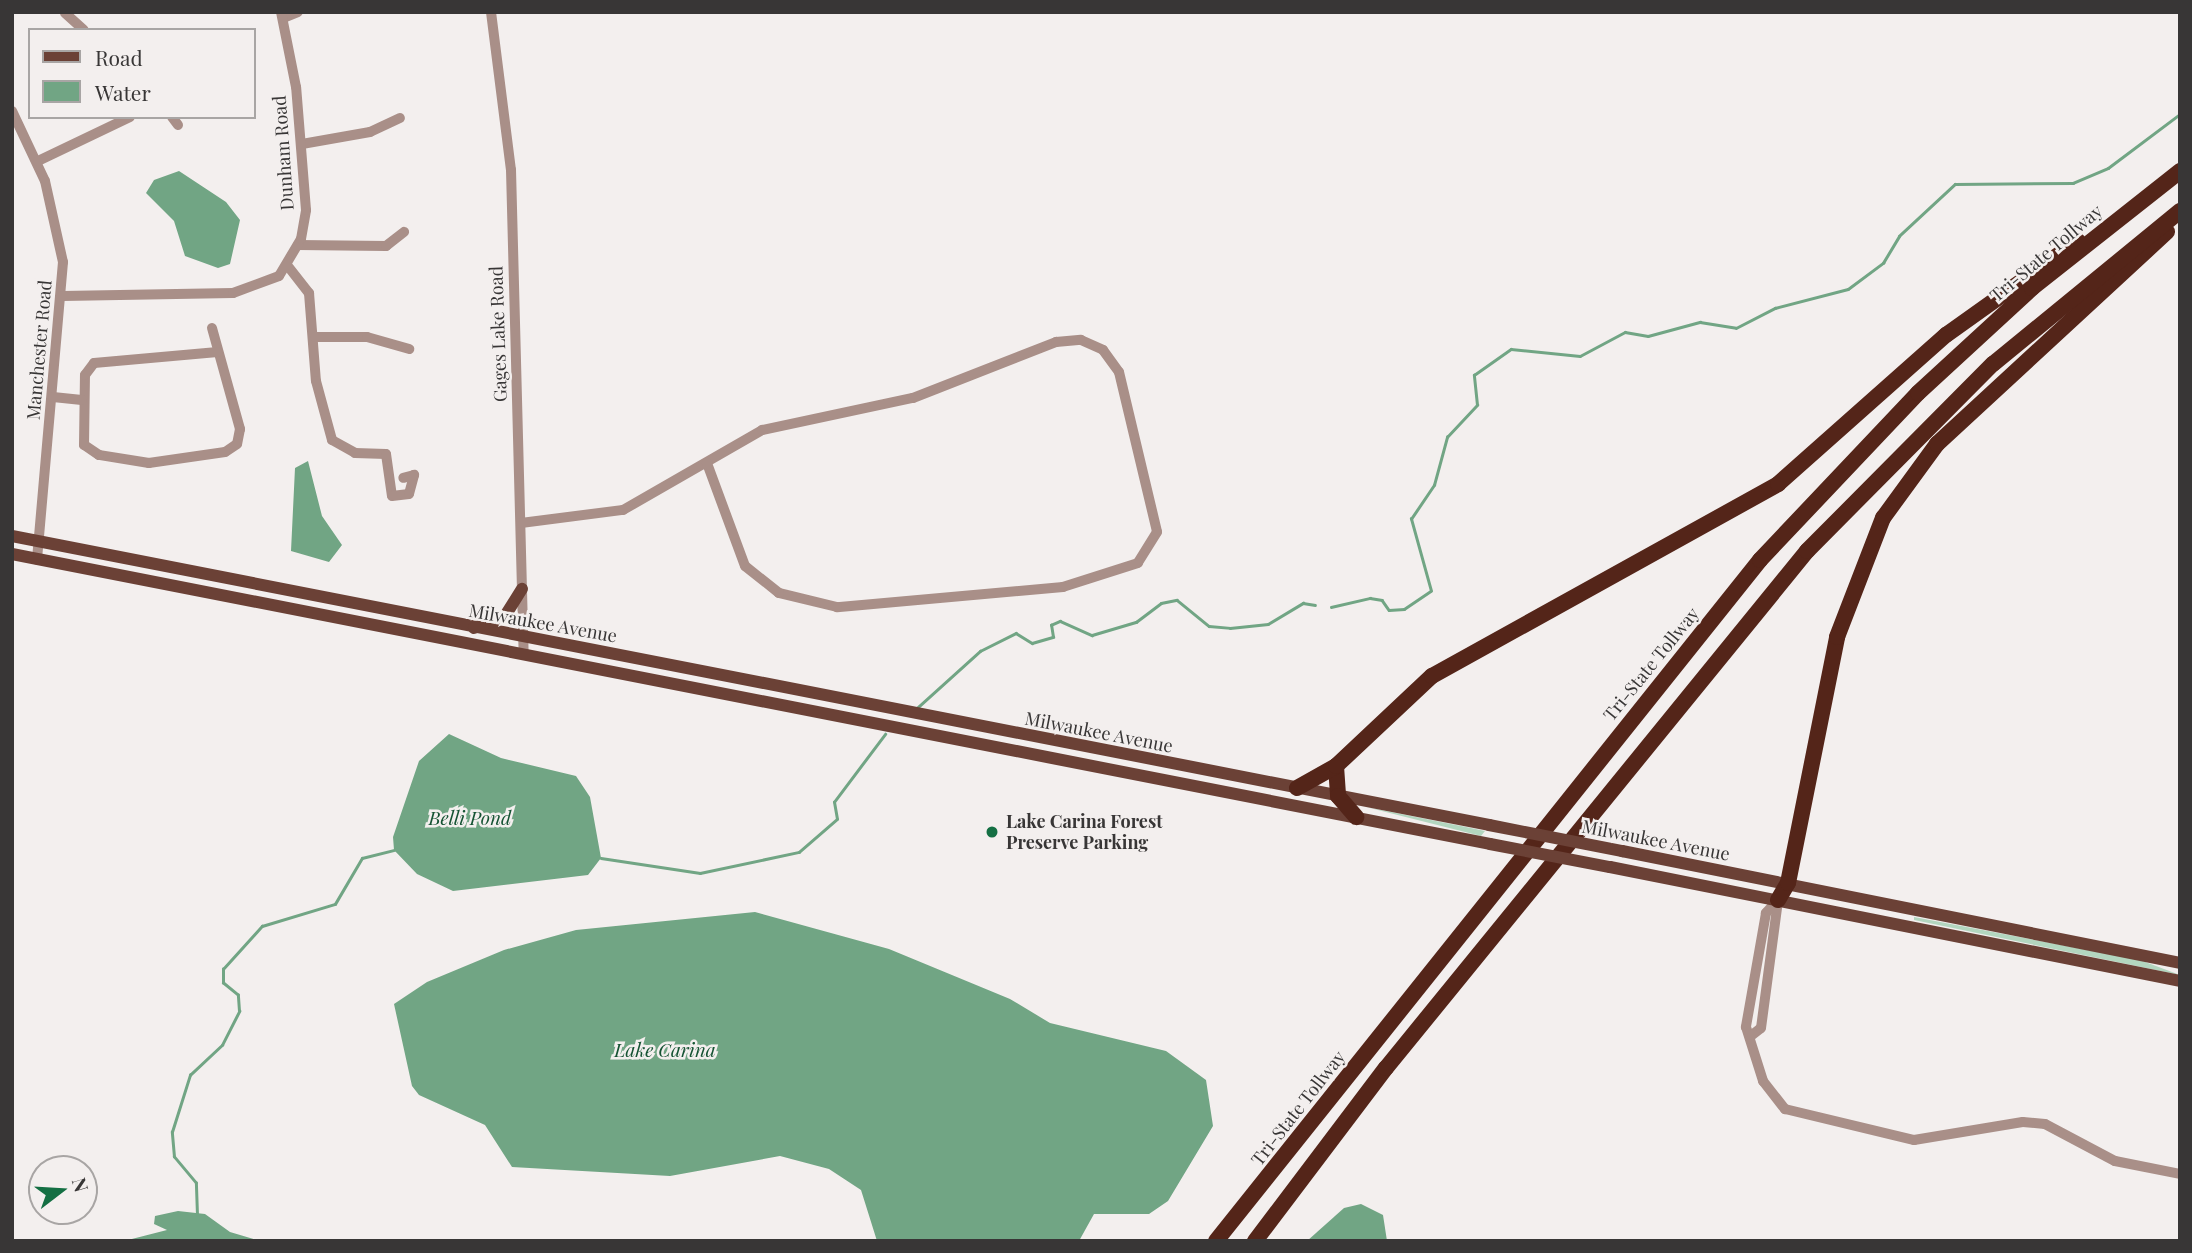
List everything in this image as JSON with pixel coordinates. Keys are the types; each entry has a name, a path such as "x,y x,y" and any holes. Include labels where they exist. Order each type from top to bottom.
{"highway":[{"name":"Tri-State Tollway","path":"1216,1241 1760,560 1917,393 2113,220 2180,170"},
{"path":"1255,1241 1395,1058 1807,551 1993,364 2180,211"},
{"path":"1297,788 1336,766 1432,676 1778,484 1947,335 2042,261 2113,220"},
{"path":"1778,900 1788,883 1837,637 1883,517 1937,444 2072,313 2180,221"},
{"path":"1336,766 1338,796 1356,817"}],"main road":[{"name":"Milwaukee Avenue","path":"12,536 524,639 1788,883 2180,963"},
{"name":"Milwaukee Avenue","path":"12,554 2180,981"},
{"path":"472,628 505,616 522,589"}],"street":[{"path":"282,15 298,12"},
{"name":"Gages Lake Road","path":"491,12 511,170 524,655"},
{"path":"65,13 82,28"},
{"name":"Dunham Road","path":"63,296 233,293 258,288 287,265 298,245 306,210 302,144 282,15"},
{"name":"Manchester Road","path":"12,111 38,162 60,240 63,296 37,560"},
{"path":"302,144 370,132 400,118"},
{"path":"38,162 126,119"},
{"path":"298,245 386,246 404,232"},
{"path":"287,265 309,293 315,337 317,388 332,440 355,453 386,454 391,496 409,494 414,475 403,478"},
{"path":"212,328 240,429 237,444 176,461 99,454 80,438 82,400 94,363 218,352"},
{"path":"315,337 367,337 409,349"},
{"path":"521,523 623,510 707,463 783,423 913,398 1070,340 1094,344 1114,362 1155,512 1154,545 1120,571 1026,594 862,607 779,593 739,558 707,463"},
{"path":"53,397 82,400"},
{"path":"1752,1035 1761,1028 1778,900"},
{"path":"1778,900 1766,913 1748,997 1746,1027 1752,1035 1766,1087 1804,1118 1914,1140 2023,1122 2045,1124 2115,1161 2180,1174"}],"shaded area":[{"path":"1366,807 1466,827 1485,831 1481,836"},
{"path":"1914,917 2140,960 2180,975 1914,920"}],"water":[{"path":"179,171 226,202 240,220 230,264 218,268 185,256 174,221 146,193 154,180"},
{"path":"308,461 322,516 342,545 329,562 291,551 295,468"},
{"name":"Belli Pond","path":"449,734 501,758 576,776 590,797 601,858 588,875 453,891 417,874 394,850 393,837 419,761"},
{"name":"Lake Carina","path":"755,912 889,949 1010,999 1050,1023 1166,1051 1206,1080 1213,1126 1168,1201 1149,1214 1094,1214 1079,1241 877,1241 861,1190 829,1169 780,1156 670,1176 512,1167 485,1125 419,1095 412,1086 394,1004 427,982 504,950 576,930"},
{"path":"1361,1204 1383,1215 1387,1241 1307,1241 1344,1208"},
{"path":"178,1211 205,1214 230,1232 260,1241 124,1241 167,1230 154,1224 155,1216"}],"waterway":[{"path":"1331,607 1370,598 1382,600 1389,610 1404,609 1431,591 1411,519 1434,485 1447,437 1477,405 1474,375 1511,349 1580,356 1625,332 1648,336 1700,322 1736,328 1775,308 1848,289 1883,263 1899,236 1955,184 2073,183 2108,168 2180,114"},
{"path":"917,708 980,651 1016,633 1032,643 1053,637 1051,625 1060,621 1092,635 1136,622 1161,603 1177,600 1209,626 1230,628 1268,624 1303,603 1315,605"},
{"path":"601,858 700,873 799,852 837,819 834,802 885,734"},
{"path":"197,1215 196,1183 174,1157 172,1132 190,1075 222,1045 239,1011 238,995 223,983 223,969 262,926 335,904 362,858 394,850"}],"place":[{"name":"Lake Carina Forest Preserve Parking","path":"992,832"}]}
